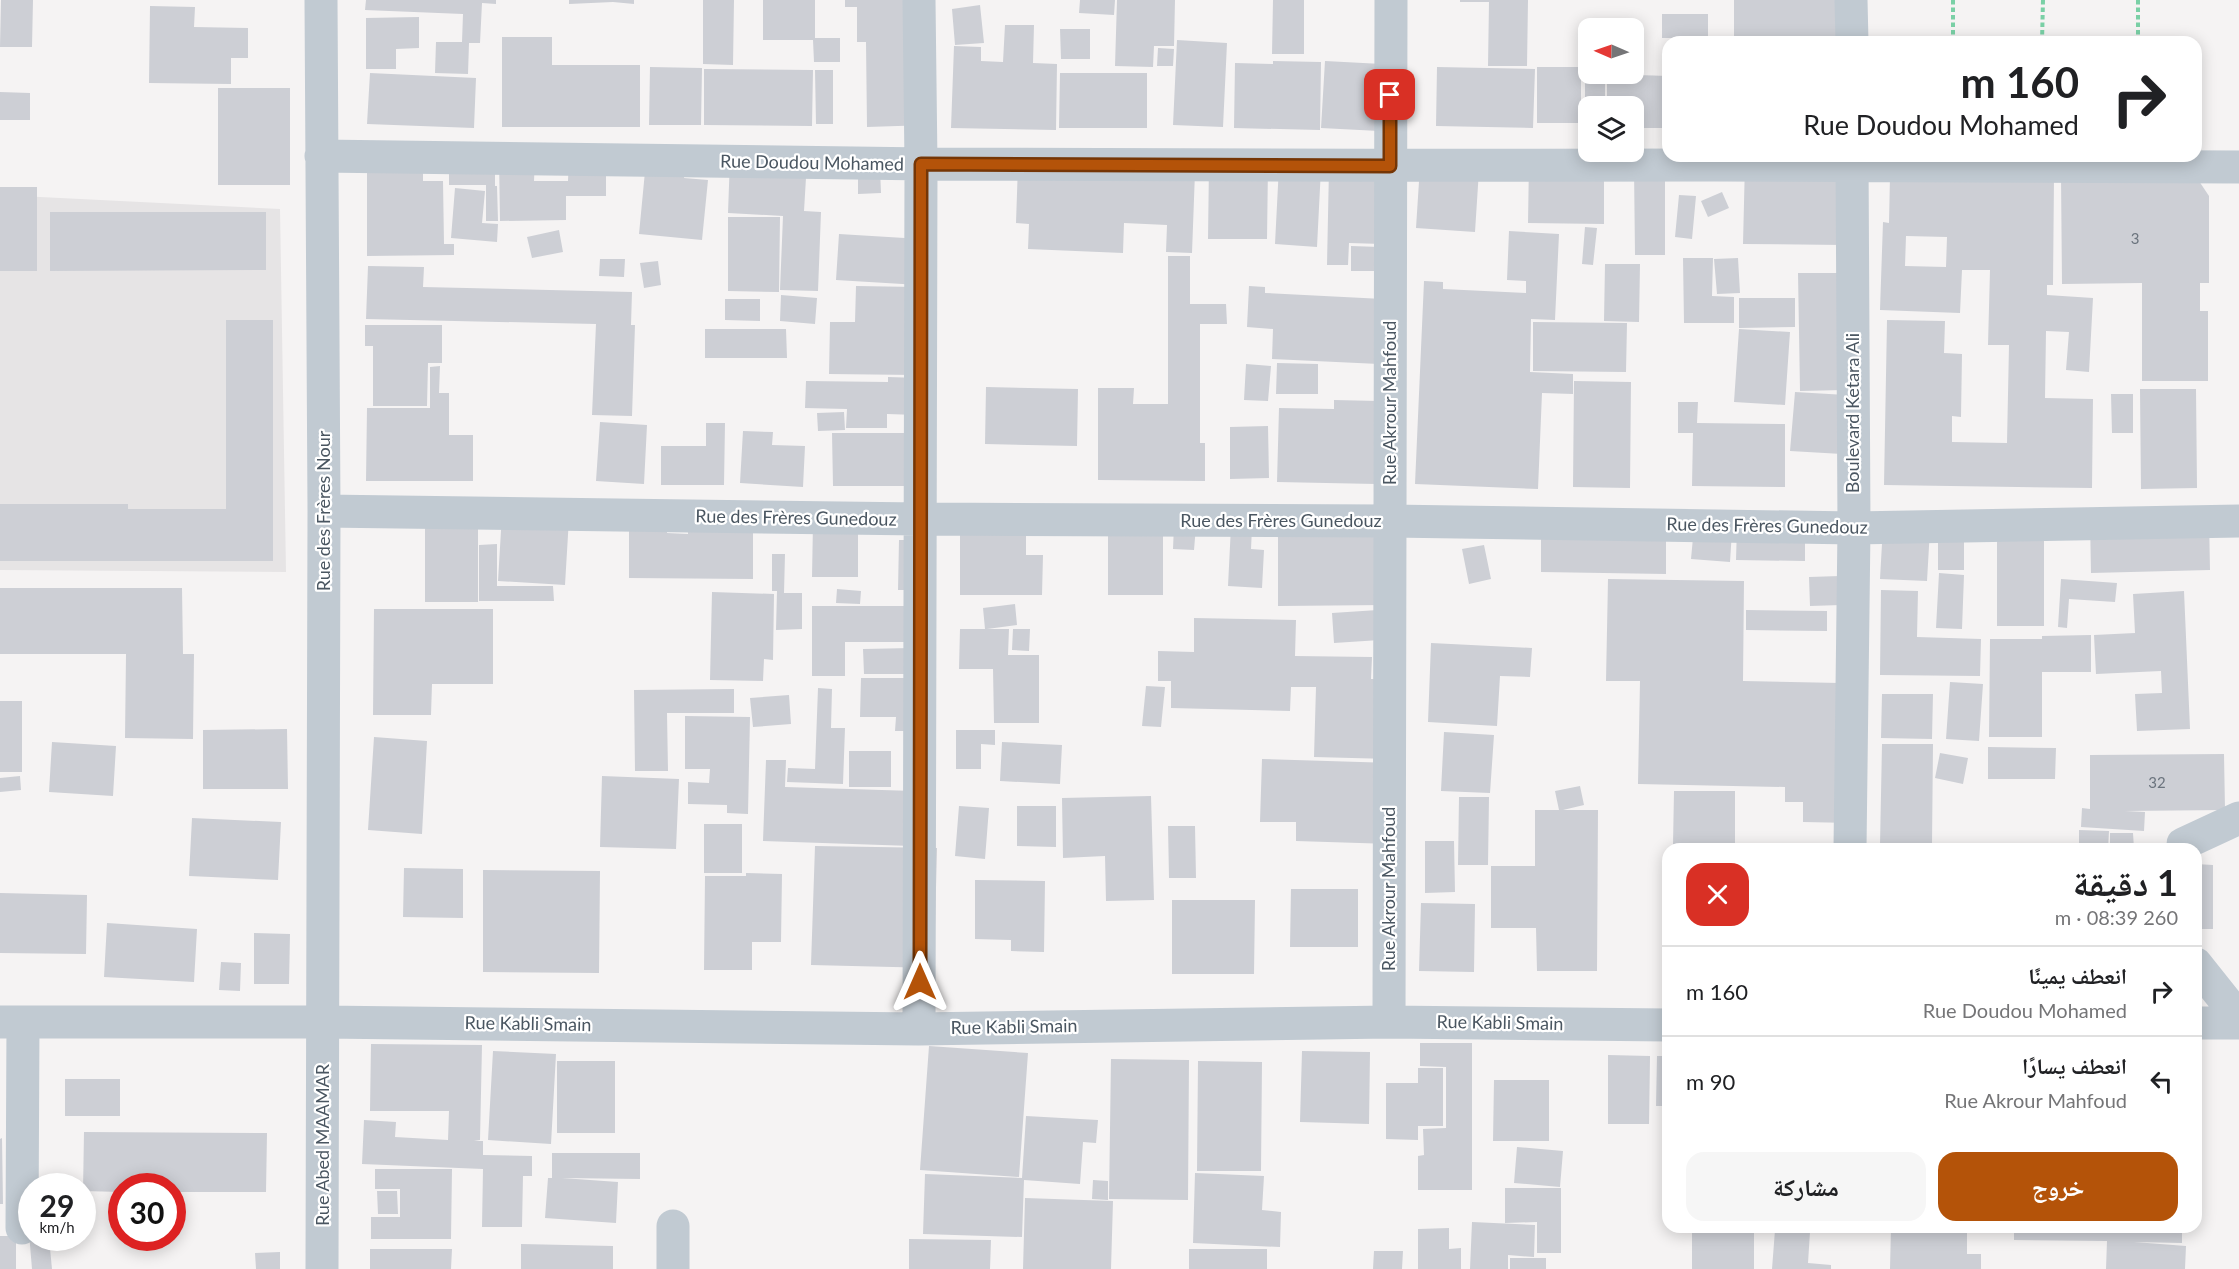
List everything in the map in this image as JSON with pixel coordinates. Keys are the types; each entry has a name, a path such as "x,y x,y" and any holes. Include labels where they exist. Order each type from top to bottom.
{"street":[{"name":"Rue des Frères Nour","path":"321,0 324,1022"},
{"path":"919,0 921,164 919,1029"},
{"name":"Rue Akrour Mahfoud","path":"1389,1022 1391,0"},
{"path":"1851,0 1852,36"},
{"name":"Rue Doudou Mohamed","path":"321,156 921,164 1390,166 1698,162"},
{"name":"Boulevard Ketara Ali","path":"1850,843 1854,528 1852,162"},
{"name":"Rue Doudou Mohamed","path":"1963,162 2239,167"},
{"name":"Rue des Frères Gunedouz","path":"324,511 920,519 1390,521 1854,528 2239,521"},
{"path":"2185,843 2239,818"},
{"path":"2202,972 2239,1018"},
{"path":"12,1022 19,1173"},
{"name":"Rue Kabli Smain","path":"12,1022 324,1022 919,1029 1389,1022 1662,1025"},
{"name":"Rue Abed MAAMAR","path":"322,1269 324,1022"},
{"path":"2202,1023 2239,1023"},
{"path":"673,1226 673,1269"}],"path":[{"path":"1953,0 1953,36"},
{"path":"2042,36 2043,0"},
{"path":"2138,0 2138,36"}],"shaded area":[{"path":"0,195 280,209 286,572 0,570"}],"building":[{"path":"1,0 33,0 32,47 0,47"},
{"path":"366,0 496,0 496,4 482,3 480,43 469,43 468,74 435,73 436,42 462,42 463,14 365,10"},
{"path":"569,0 634,0 634,4 613,2 569,4"},
{"path":"703,0 734,0 733,65 703,64"},
{"path":"763,0 815,0 815,38 840,38 840,62 814,62 813,40 763,40"},
{"path":"845,0 926,0 928,125 867,127 866,42 857,42 857,7 845,7"},
{"path":"1080,0 1115,0 1114,15 1079,13"},
{"path":"1117,0 1175,0 1174,46 1154,46 1153,67 1115,66"},
{"path":"1273,0 1304,0 1304,54 1272,54"},
{"path":"1460,0 1528,0 1527,66 1488,66 1489,2 1460,2"},
{"path":"1734,0 1846,0 1846,36 1734,36"},
{"path":"980,5 984,43 955,45 952,9"},
{"path":"150,6 195,7 194,27 248,28 248,58 231,58 231,84 149,83"},
{"path":"1662,14 1708,14 1708,36 1662,36"},
{"path":"419,17 419,48 396,49 396,69 366,69 366,18"},
{"path":"1005,25 1034,25 1033,63 1057,64 1056,130 951,128 954,46 981,47 981,61 1003,62"},
{"path":"1060,29 1090,29 1090,59 1061,59"},
{"path":"502,37 552,37 552,65 640,65 640,127 502,127"},
{"path":"1177,40 1227,43 1223,127 1173,125"},
{"path":"1158,48 1174,49 1173,66 1157,66"},
{"path":"1273,61 1321,62 1320,130 1234,128 1235,63 1273,64"},
{"path":"1325,61 1382,64 1379,131 1321,128"},
{"path":"650,67 702,68 701,125 649,125"},
{"path":"1437,67 1535,69 1533,128 1436,126"},
{"path":"1537,67 1578,67 1581,96 1578,96 1578,123 1537,123"},
{"path":"704,69 813,70 812,126 704,125"},
{"path":"815,70 833,70 833,124 816,124"},
{"path":"370,73 476,78 474,128 367,124"},
{"path":"1060,73 1147,73 1147,128 1059,128"},
{"path":"1644,75 1662,76 1662,128 1644,128 1644,96 1607,96 1607,84 1644,84"},
{"path":"1585,84 1605,84 1605,96 1585,96"},
{"path":"218,88 290,88 290,185 218,185"},
{"path":"0,92 30,93 30,120 0,120"},
{"path":"449,153 495,154 498,221 486,221 486,185 449,185"},
{"path":"569,154 606,154 606,196 566,196 566,220 500,221 499,158 535,157 534,181 568,181"},
{"path":"730,158 807,161 804,211 821,212 818,291 780,290 783,216 728,213"},
{"path":"367,160 423,160 423,181 443,181 444,244 454,244 454,255 367,256"},
{"path":"646,161 685,165 684,178 708,180 702,240 639,234"},
{"path":"1529,161 1604,162 1604,224 1528,223"},
{"path":"1745,162 1845,164 1844,245 1743,244"},
{"path":"1018,164 1195,172 1192,253 1166,252 1167,225 1124,223 1123,253 1028,249 1029,224 1016,223"},
{"path":"1209,164 1268,165 1267,239 1208,239"},
{"path":"1279,166 1321,168 1317,247 1275,244"},
{"path":"1420,166 1479,170 1475,232 1416,228"},
{"path":"1329,168 1384,169 1382,244 1349,243 1348,265 1327,265"},
{"path":"1634,168 1665,168 1665,255 1635,255"},
{"path":"880,169 881,193 858,194 858,170"},
{"path":"2195,175 2209,196 2209,283 2200,283 2200,311 2208,311 2208,381 2142,381 2142,283 2062,284 2061,176"},
{"path":"1890,176 2054,177 2053,285 2047,285 2047,295 2093,298 2089,372 2066,370 2069,332 2046,331 2045,398 2093,399 2092,488 1884,485 1887,320 1945,321 1944,353 1962,354 1961,417 1952,416 1952,442 2007,443 2009,345 1988,345 1990,270 1962,270 1960,313 1880,310 1883,222 1889,223","holes":["1906,236 1947,237 1946,267 1905,266"]},
{"path":"0,187 37,187 37,271 0,271"},
{"path":"455,188 485,191 482,223 498,224 497,242 451,238"},
{"path":"1722,192 1729,208 1708,217 1701,201"},
{"path":"1679,195 1696,196 1692,239 1675,237"},
{"path":"50,212 266,212 266,270 50,271"},
{"path":"728,217 780,217 779,292 728,291"},
{"path":"1585,227 1597,228 1593,265 1582,264"},
{"path":"559,230 563,252 532,258 527,237"},
{"path":"1509,231 1559,234 1555,320 1531,319 1530,372 1573,374 1573,394 1542,393 1538,489 1415,484 1424,281 1443,282 1443,289 1526,293 1526,281 1507,280"},
{"path":"839,234 921,239 919,285 836,280"},
{"path":"1351,246 1380,247 1380,271 1351,271"},
{"path":"1168,256 1190,256 1190,304 1226,304 1227,324 1200,324 1200,443 1205,443 1205,481 1098,480 1098,388 1134,388 1133,404 1168,404"},
{"path":"1683,258 1713,258 1712,296 1734,297 1734,323 1684,323"},
{"path":"1738,258 1740,293 1717,294 1714,259"},
{"path":"600,259 625,259 624,277 599,276"},
{"path":"658,261 661,285 644,288 640,263"},
{"path":"1605,264 1640,264 1639,322 1604,321"},
{"path":"368,266 424,267 423,287 632,292 631,325 635,325 632,416 592,415 596,324 366,319"},
{"path":"1798,273 1841,273 1843,390 1800,391"},
{"path":"856,286 917,287 916,375 829,374 830,322 855,322"},
{"path":"1249,286 1265,287 1265,293 1383,299 1379,364 1272,359 1273,329 1247,327"},
{"path":"781,295 817,298 815,324 780,321"},
{"path":"1739,298 1795,298 1795,327 1739,328"},
{"path":"725,299 760,299 760,321 725,320"},
{"path":"226,320 273,320 273,561 0,561 0,504 128,504 128,509 226,509"},
{"path":"1533,322 1627,323 1626,372 1533,371"},
{"path":"365,325 442,325 442,363 428,363 427,406 373,406 373,346 365,346"},
{"path":"705,329 786,329 787,358 705,358"},
{"path":"1739,329 1790,332 1785,405 1734,402"},
{"path":"1277,363 1318,364 1318,394 1276,394"},
{"path":"1246,364 1271,366 1268,401 1244,400"},
{"path":"440,366 439,393 449,393 449,435 473,435 473,481 366,481 367,408 430,408 430,367"},
{"path":"888,377 919,378 917,415 887,414 887,428 846,428 847,409 805,408 806,381 888,382"},
{"path":"1574,381 1631,382 1630,488 1573,487"},
{"path":"986,387 1078,389 1077,446 985,444"},
{"path":"2140,389 2196,389 2197,488 2141,489"},
{"path":"1795,392 1846,395 1842,454 1790,451"},
{"path":"2111,394 2133,394 2133,433 2112,433"},
{"path":"1334,400 1378,401 1376,484 1277,482 1279,408 1334,409"},
{"path":"1678,402 1698,402 1697,423 1785,424 1785,487 1692,486 1693,433 1678,433"},
{"path":"844,412 845,430 818,431 817,413"},
{"path":"600,422 647,425 644,484 596,481"},
{"path":"706,423 725,423 724,485 661,485 661,446 706,446"},
{"path":"1268,426 1269,478 1230,479 1230,427"},
{"path":"743,431 773,432 772,445 805,446 803,487 740,483"},
{"path":"832,433 928,433 928,486 833,486"},
{"path":"629,513 667,513 667,533 688,534 688,519 753,520 753,579 629,578"},
{"path":"502,514 569,518 565,585 498,581"},
{"path":"2209,518 2210,570 2091,573 2090,519"},
{"path":"425,520 478,520 478,602 425,602"},
{"path":"813,523 858,524 858,577 812,577"},
{"path":"960,523 1026,523 1026,555 1043,555 1042,595 960,595"},
{"path":"1108,523 1163,523 1163,595 1108,595"},
{"path":"1385,524 1386,605 1278,606 1278,525"},
{"path":"1938,524 1964,524 1964,570 1938,570"},
{"path":"1174,525 1196,526 1194,550 1173,549"},
{"path":"1231,526 1252,528 1251,549 1264,550 1262,588 1228,586"},
{"path":"1541,526 1666,528 1666,574 1541,572"},
{"path":"1737,526 1805,527 1805,561 1736,560"},
{"path":"1883,526 1930,529 1927,581 1880,579"},
{"path":"1694,527 1732,531 1730,562 1691,559"},
{"path":"1997,528 2044,528 2044,626 1997,626"},
{"path":"899,540 917,540 917,590 898,590"},
{"path":"497,544 497,586 553,586 554,601 479,601 479,545"},
{"path":"1484,545 1491,579 1469,584 1462,549"},
{"path":"772,554 785,554 784,593 802,593 802,629 776,630 777,591 772,591"},
{"path":"1939,573 1964,575 1962,629 1936,628"},
{"path":"1840,576 1841,605 1810,606 1809,577"},
{"path":"1608,579 1744,581 1743,681 1840,683 1852,823 1803,822 1803,802 1785,802 1785,787 1638,784 1640,681 1606,681"},
{"path":"2061,579 2117,583 2115,602 2069,599 2067,628 2058,627"},
{"path":"0,588 182,588 183,654 194,654 193,739 125,738 126,654 0,654"},
{"path":"837,589 861,591 860,604 836,603"},
{"path":"1881,590 1918,591 1917,637 1981,639 1980,676 1880,675"},
{"path":"2184,591 2190,729 2137,731 2135,694 2162,693 2161,671 2096,674 2094,635 2135,633 2133,594"},
{"path":"712,592 774,594 773,660 764,659 763,681 710,680"},
{"path":"1015,604 1017,625 987,629 1009,629 1008,655 1039,655 1039,723 994,723 993,669 959,669 960,629 985,629 983,608"},
{"path":"812,606 924,606 924,642 845,642 845,676 812,676"},
{"path":"374,609 493,609 493,684 432,684 431,715 373,715"},
{"path":"1378,610 1380,640 1334,643 1332,613"},
{"path":"1746,610 1827,611 1827,631 1746,630"},
{"path":"1194,618 1296,620 1295,656 1372,657 1371,679 1392,679 1390,759 1314,757 1316,687 1291,687 1290,711 1171,708 1171,681 1158,681 1158,651 1194,652"},
{"path":"1013,629 1030,629 1029,651 1012,650"},
{"path":"2091,635 2091,672 2042,672 2042,737 1989,737 1990,639 2042,639 2042,636"},
{"path":"1431,643 1532,648 1530,677 1500,676 1497,726 1428,722"},
{"path":"912,648 913,674 864,674 863,649"},
{"path":"861,678 923,678 923,731 895,731 896,717 860,717"},
{"path":"1950,682 1983,684 1979,741 1946,739"},
{"path":"1146,686 1165,687 1161,727 1142,726"},
{"path":"818,688 832,689 831,728 845,728 843,784 787,782 788,768 815,769"},
{"path":"734,689 734,713 667,713 668,771 635,771 634,690"},
{"path":"1882,694 1933,694 1932,739 1881,738"},
{"path":"789,695 791,724 753,727 750,698"},
{"path":"0,701 22,701 22,772 0,772"},
{"path":"685,716 750,717 748,814 727,813 727,805 688,804 688,782 709,783 710,769 685,769"},
{"path":"287,729 288,789 203,789 203,730"},
{"path":"956,730 995,730 995,745 981,744 981,769 956,769"},
{"path":"1444,732 1494,735 1490,793 1441,791"},
{"path":"374,737 427,741 422,834 368,830"},
{"path":"52,742 116,746 113,796 49,792"},
{"path":"1002,742 1062,745 1060,784 1000,781"},
{"path":"1882,744 1933,744 1932,843 1880,843"},
{"path":"1988,747 2056,748 2055,779 1988,779"},
{"path":"849,751 891,751 891,787 849,787"},
{"path":"1940,753 1968,758 1963,784 1935,778"},
{"path":"2224,754 2225,810 2125,811 2145,812 2144,831 2081,827 2082,808 2090,809 2090,755"},
{"path":"1262,759 1393,763 1391,844 1296,841 1296,822 1260,822"},
{"path":"766,760 786,760 785,787 914,791 912,846 763,841"},
{"path":"20,776 21,790 0,792 0,778"},
{"path":"602,776 679,779 676,849 600,847"},
{"path":"1580,786 1584,805 1563,810 1598,810 1597,971 1537,971 1536,928 1491,928 1491,866 1535,866 1535,810 1559,810 1555,791"},
{"path":"1674,791 1735,791 1735,843 1673,843"},
{"path":"1151,796 1154,900 1106,901 1105,856 1063,858 1062,798"},
{"path":"1459,797 1489,797 1488,865 1458,865"},
{"path":"959,806 989,808 985,859 955,856"},
{"path":"1017,806 1056,806 1056,847 1017,846"},
{"path":"192,818 281,822 278,880 189,876"},
{"path":"704,824 742,824 742,873 704,873"},
{"path":"1168,826 1195,826 1196,878 1169,878"},
{"path":"2079,830 2109,831 2108,843 2079,843"},
{"path":"2110,833 2133,833 2134,843 2110,843"},
{"path":"1425,841 1454,841 1455,892 1425,893"},
{"path":"815,846 937,848 934,968 811,965"},
{"path":"2202,864 2213,865 2213,929 2202,929"},
{"path":"404,868 463,869 463,918 403,917"},
{"path":"483,870 600,871 599,973 483,972"},
{"path":"746,873 782,874 781,942 752,942 752,970 704,970 705,876 746,876"},
{"path":"975,880 1045,881 1044,952 1011,951 1011,940 975,939"},
{"path":"1291,889 1358,889 1358,947 1290,947"},
{"path":"0,893 87,895 86,954 0,953"},
{"path":"1172,900 1255,900 1254,974 1172,974"},
{"path":"1421,903 1475,904 1474,972 1419,971"},
{"path":"107,923 197,929 194,982 104,977"},
{"path":"254,933 290,934 289,984 254,984"},
{"path":"221,962 241,963 240,991 219,990"},
{"path":"1420,1043 1472,1043 1472,1190 1418,1190 1418,1156 1424,1155 1423,1129 1446,1128 1446,1067 1420,1066"},
{"path":"371,1044 482,1045 480,1140 474,1141 483,1141 483,1155 532,1156 532,1176 523,1176 522,1227 482,1227 483,1169 362,1164 364,1120 396,1122 395,1137 448,1140 449,1111 370,1111"},
{"path":"929,1046 1028,1053 1019,1177 920,1170"},
{"path":"493,1051 556,1054 551,1144 488,1140"},
{"path":"1302,1051 1370,1052 1369,1124 1300,1122"},
{"path":"1608,1055 1650,1056 1649,1124 1608,1124"},
{"path":"1657,1056 1662,1056 1662,1106 1656,1106"},
{"path":"1111,1059 1189,1060 1188,1200 1109,1199"},
{"path":"557,1061 615,1061 615,1133 557,1133"},
{"path":"1198,1061 1262,1062 1261,1171 1197,1171"},
{"path":"1418,1068 1443,1068 1443,1126 1418,1126 1418,1140 1386,1139 1386,1083 1418,1083"},
{"path":"65,1079 120,1079 120,1116 65,1116"},
{"path":"1494,1080 1549,1080 1549,1141 1493,1141"},
{"path":"1026,1116 1098,1120 1096,1143 1083,1142 1080,1184 1024,1180 1022,1237 923,1234 925,1174 1022,1178"},
{"path":"84,1132 267,1133 266,1192 186,1192 186,1173 108,1173 108,1192 96,1191 96,1173 83,1173"},
{"path":"2,1138 3,1204 0,1204 0,1139"},
{"path":"1517,1147 1563,1151 1560,1187 1514,1183"},
{"path":"552,1153 640,1153 640,1179 562,1178 618,1182 616,1223 545,1218 548,1178 552,1178"},
{"path":"375,1169 452,1169 451,1239 371,1239 371,1217 400,1217 400,1189 375,1189"},
{"path":"1195,1173 1264,1176 1262,1210 1281,1212 1280,1247 1193,1243"},
{"path":"1093,1180 1108,1181 1108,1200 1092,1199"},
{"path":"1505,1188 1561,1188 1561,1253 1537,1253 1537,1222 1505,1223"},
{"path":"377,1191 397,1191 398,1214 378,1214"},
{"path":"1025,1198 1113,1201 1111,1269 1023,1269"},
{"path":"1472,1222 1535,1225 1534,1257 1508,1255 1508,1269 1470,1269"},
{"path":"1449,1228 1449,1249 1461,1248 1461,1269 1418,1269 1418,1229"},
{"path":"1692,1233 1754,1233 1754,1269 1692,1269"},
{"path":"1775,1233 1810,1233 1808,1263 1831,1265 1831,1269 1772,1269"},
{"path":"1891,1233 1967,1233 1967,1254 1981,1254 1981,1269 1890,1269"},
{"path":"2014,1233 2182,1233 2182,1243 2134,1242 2186,1246 2185,1269 2106,1269 2107,1241 2014,1240"},
{"path":"0,1236 16,1236 16,1269 0,1269"},
{"path":"909,1239 991,1240 990,1269 909,1269"},
{"path":"521,1244 613,1246 613,1269 521,1269"},
{"path":"370,1249 452,1249 451,1269 370,1269"},
{"path":"1189,1249 1267,1249 1267,1269 1189,1269"},
{"path":"30,1251 50,1251 52,1269 32,1269"},
{"path":"1374,1251 1403,1251 1402,1269 1373,1269"},
{"path":"280,1252 280,1269 256,1269 255,1253"},
{"path":"1510,1258 1546,1258 1546,1269 1510,1269"}],"route":[{"path":"920,982 921,164 1390,166 1390,95"}]}
